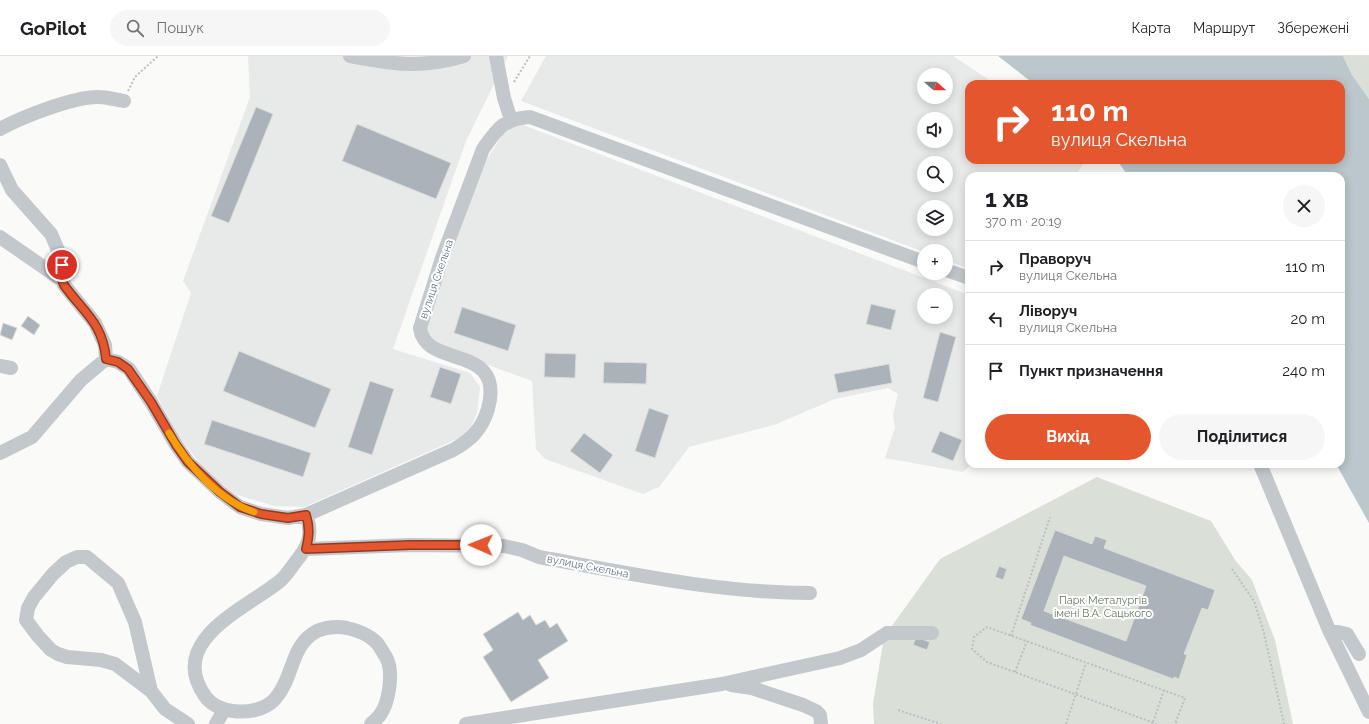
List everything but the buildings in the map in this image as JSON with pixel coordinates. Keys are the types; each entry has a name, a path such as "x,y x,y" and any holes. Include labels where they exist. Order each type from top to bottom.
{"street":[{"path":"350,56 392,64 415,60 446,61 464,56"},
{"path":"496,56 504,98 511,120"},
{"path":"0,129 14,122 72,101 99,97 124,101"},
{"name":"вулиця Скельна","path":"106,359 118,362 128,369 151,402 176,445 188,462 220,492 240,507 261,514 288,518 306,515 453,450 468,441 482,425 490,398 490,389 487,377 477,365 429,346 421,336 420,328 442,258 484,149 493,135 506,122 516,118 530,117 917,259"},
{"path":"0,165 12,190 51,234 58,250 62,265 62,280"},
{"path":"0,237 62,280 101,334 105,345 106,359 81,380 32,437 0,453"},
{"path":"953,272 965,277"},
{"path":"1262,468 1329,630 1369,712"},
{"path":"306,515 309,527 309,539 306,549 281,580 231,614 199,645 195,663 196,679 205,696 224,710 244,712 263,707 274,699 284,685 296,652 304,641 312,634 323,629 338,627 354,629 377,642 388,661 390,678 388,697 380,715 372,724"},
{"name":"вулиця Скельна","path":"306,549 410,545 504,546 522,550 539,557 654,578 777,593 810,593"},
{"path":"151,691 135,622 118,583 87,557 78,557 66,562 53,574 34,597 28,608 26,620 38,636 52,650 67,657 101,660 115,664 151,691 166,709 188,724"},
{"path":"1329,630 1347,634 1359,654"},
{"path":"466,724 722,684 840,658 861,650 887,633 932,633"},
{"path":"722,684 752,688 803,705 816,711 820,716 821,724"},
{"path":"216,724 224,710"}],"path":[{"path":"124,101 135,77 158,56"},
{"path":"1011,636 1050,517"},
{"path":"1232,569 1254,601 1264,633 1284,724"},
{"path":"1157,724 987,662 972,649 974,637 987,627 1185,698 1175,724"},
{"path":"1015,672 1027,642"},
{"path":"1066,724 1086,662"},
{"path":"1152,722 1164,690"},
{"path":"898,710 940,724"}],"shaded area":[{"path":"248,56 508,56 466,141 393,349 470,373 480,387 477,413 468,434 304,507 275,506 237,495 210,476 179,437 157,396 191,293 183,281 250,97"},
{"path":"546,56 953,56 989,80 965,80 965,164 1083,164 1078,172 965,172 965,267 953,263 953,244 917,244 917,249 521,101"},
{"path":"998,56 1343,56 1352,75 1369,99 1369,523 1338,468 1345,468 1345,172 1125,172 1120,164 1345,164 1345,80 1029,80"},
{"path":"523,125 917,275 917,280 930,280 951,288 917,288 917,324 953,324 953,289 965,293 965,468 968,468 963,472 885,458 895,428 893,415 898,394 888,388 835,399 774,425 689,447 659,487 643,494 545,459 536,449 532,381 428,343 419,332 469,188 502,135 511,127"}],"green space":[{"path":"1343,56 1369,56 1369,99 1352,75"},
{"name":"Парк Металургів імені В.А. Сацького","path":"1097,477 1211,521 1235,560 1252,580 1275,640 1293,724 874,724 873,704 884,637 940,559"}],"slow traffic":[{"path":"169,433 188,462 204,478 240,507 254,512"}],"route":[{"path":"62,265 62,280 64,285 95,323 105,345 106,359 118,362 128,369 151,402 176,445 188,462 220,492 240,507 280,518 306,515 309,527 309,539 306,549 410,545 481,545"}]}
